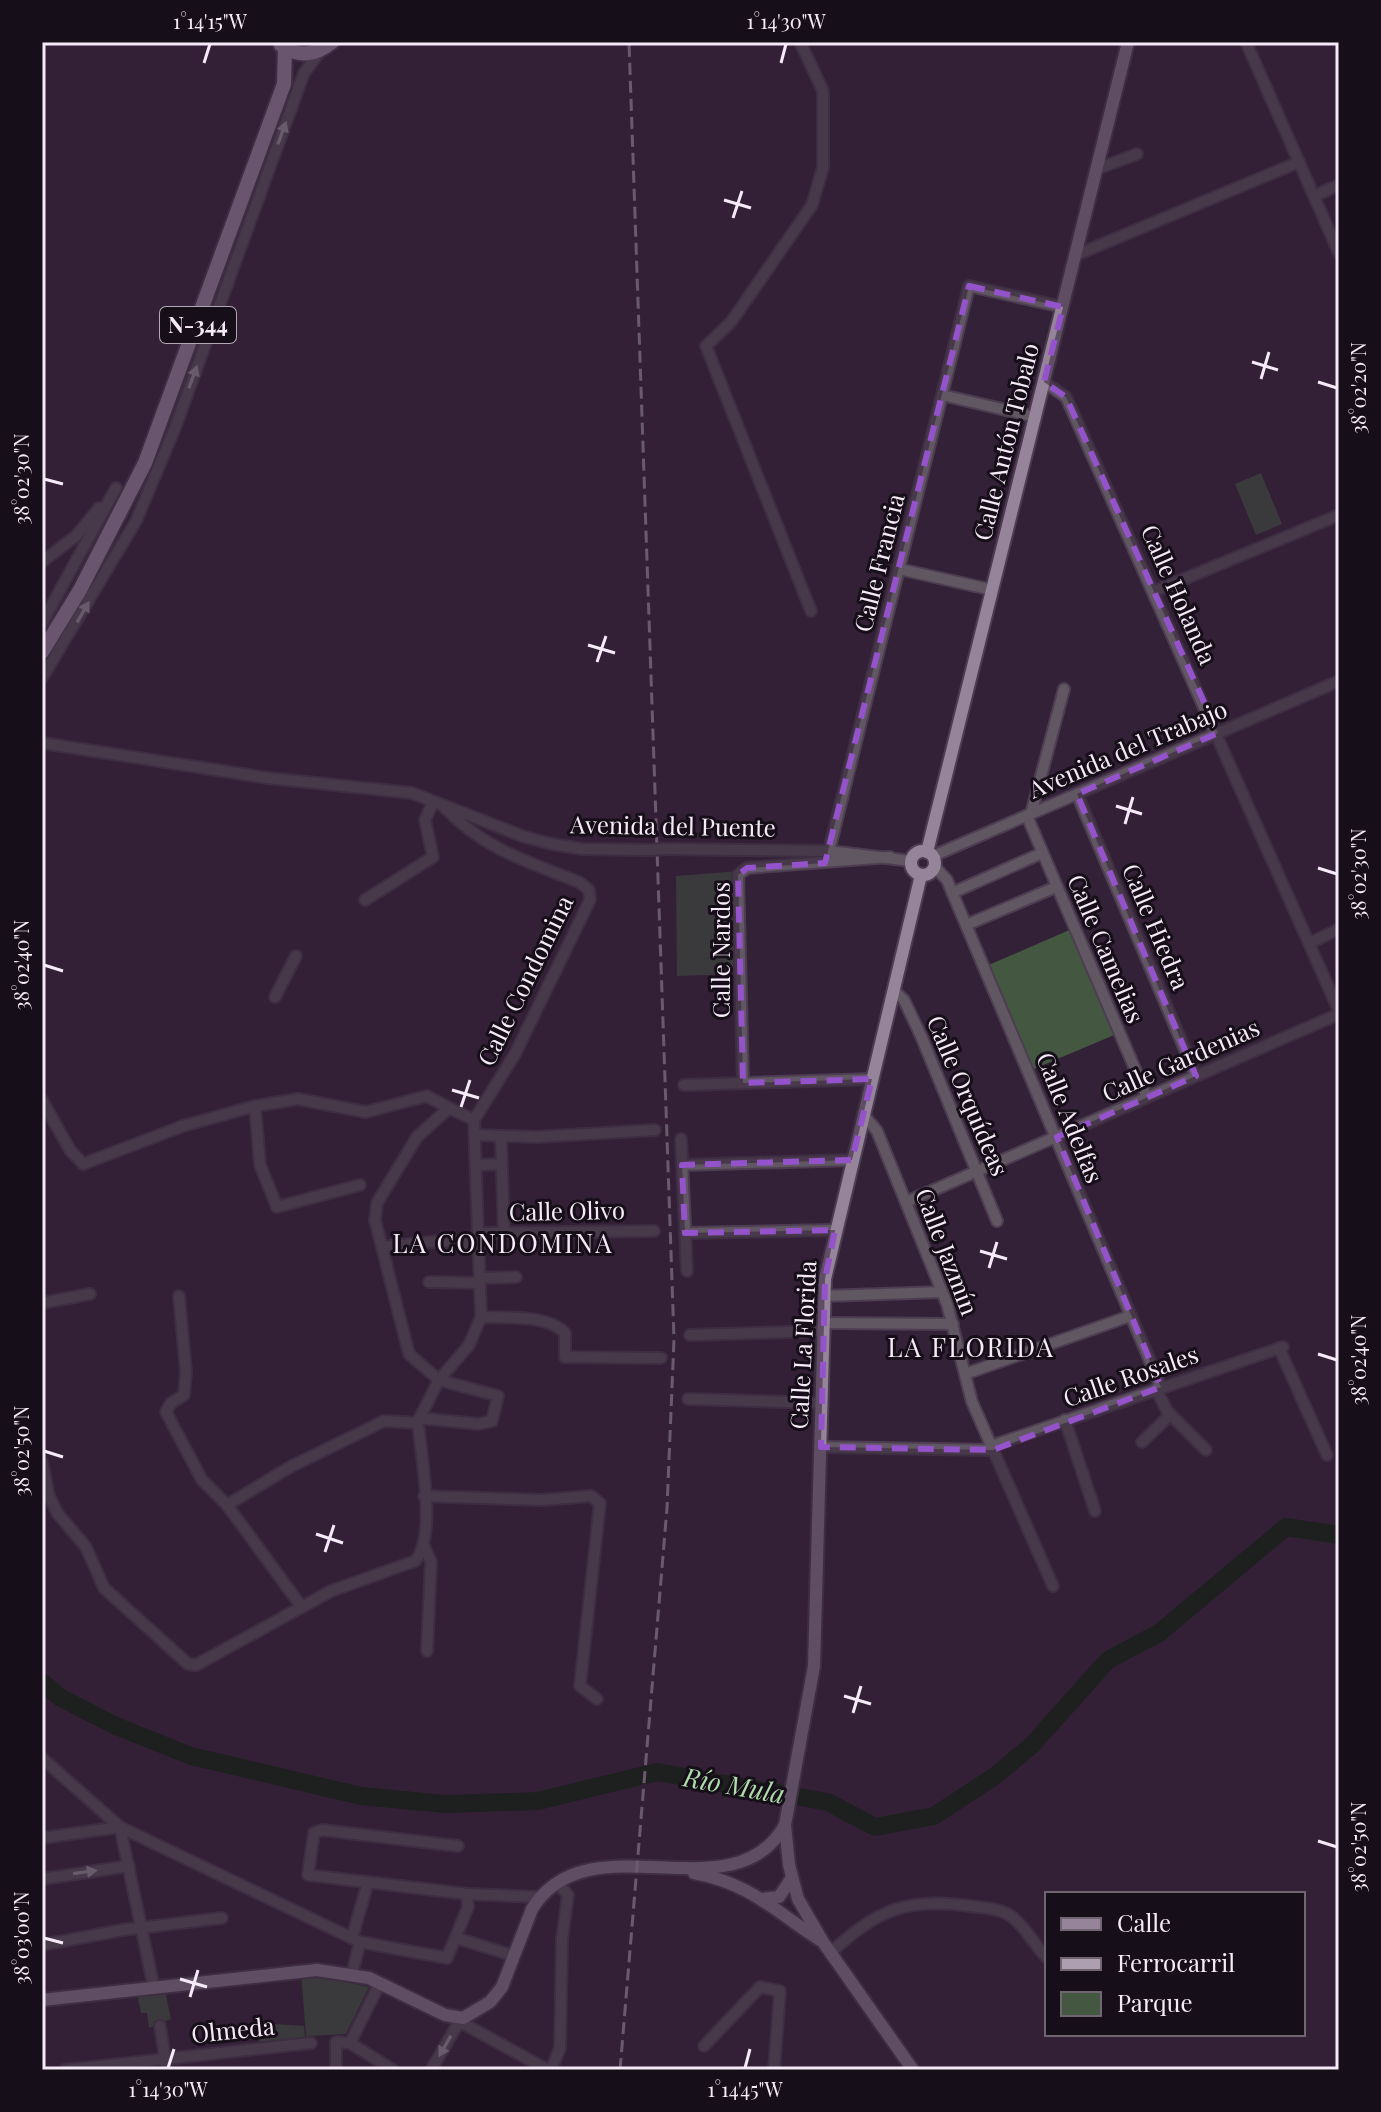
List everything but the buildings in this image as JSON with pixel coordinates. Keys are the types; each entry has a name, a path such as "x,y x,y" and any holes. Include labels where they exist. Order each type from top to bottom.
{"highway":[{"name":"N-344","path":"42,652 80,590 145,463 284,84 281,45 321,48"},
{"name":"N-344","path":"284,84 321,48"}],"main road":[{"name":"Calle Antón Tobalo","path":"932,858 993,590 1128,42"},
{"path":"917,853 932,858 930,874 921,875 912,869 911,861 917,853"},
{"name":"Calle La Florida","path":"913,2070 827,1947 798,1899 790,1871 785,1825 814,1666 824,1296 835,1230 921,875"},
{"path":"757,1896 744,1878 756,1856 771,1847 785,1825"},
{"path":"42,2000 297,1970 352,1974 380,1983 456,2020 490,2002 502,1987 539,1897 557,1883 598,1869 721,1867 774,1853 790,1871 788,1888 779,1897 757,1896"},
{"path":"662,1867 721,1879 757,1896 827,1947"}],"street":[{"path":"800,42 823,91 823,167 812,205 731,322 706,346 811,611"},
{"path":"1246,42 1339,253"},
{"path":"42,678 136,521 175,428 304,73 321,48"},
{"path":"1097,169 1137,154"},
{"path":"1076,255 1299,162"},
{"path":"1314,196 1339,185"},
{"name":"Calle Francia","path":"829,851 969,286 1063,307"},
{"name":"Calle Holanda","path":"1044,382 1066,397 1155,591 1339,1012"},
{"path":"942,395 1036,417"},
{"path":"42,562 77,535 116,488 42,623"},
{"path":"1155,591 1339,515"},
{"path":"899,569 993,590"},
{"name":"Avenida del Trabajo","path":"932,858 1339,681"},
{"path":"1029,815 1064,689"},
{"name":"Avenida del Puente","path":"42,740 268,778 412,793 445,808 552,844 582,849 829,851 911,861"},
{"name":"Calle Hiedra","path":"1077,794 1196,1076"},
{"path":"365,900 433,857 425,820 433,802"},
{"name":"Calle Condomina","path":"445,808 468,832 495,847 579,882 589,890 590,900 515,1054 474,1120"},
{"name":"Calle Camelias","path":"1029,815 1056,887 1147,1097"},
{"path":"952,893 1042,853"},
{"name":"Calle Nardos","path":"743,1083 738,875 747,868 890,857"},
{"name":"Calle Adelfas","path":"932,858 952,893 1057,1137 1170,1415 1206,1450"},
{"path":"966,925 1056,887"},
{"path":"1310,943 1339,929"},
{"path":"275,997 296,956"},
{"name":"Calle Orquídeas","path":"893,990 904,1000 997,1221"},
{"name":"Calle Gardenias","path":"906,1202 1339,1012"},
{"path":"684,1085 872,1079"},
{"path":"42,1100 70,1150 83,1164 183,1126 255,1106 298,1099 366,1112 427,1096 474,1120 481,1317 469,1345 439,1380 419,1420 424,1546 431,1562 427,1651"},
{"path":"255,1106 260,1165 277,1207 360,1185"},
{"path":"227,1505 290,1467 384,1421 478,1424 492,1421 498,1396 439,1380 409,1354 375,1220 377,1203 417,1137 449,1108"},
{"name":"Calle Jazmín","path":"863,1114 877,1131 906,1202 953,1324 972,1402 1053,1586"},
{"path":"475,1135 501,1137 655,1130"},
{"path":"501,1137 504,1233"},
{"path":"681,1139 687,1271"},
{"path":"682,1165 852,1160"},
{"path":"476,1165 502,1164"},
{"path":"685,1233 835,1230"},
{"name":"Calle Olivo","path":"382,1247 479,1239 504,1233 654,1231"},
{"path":"429,1282 516,1277"},
{"path":"824,1296 942,1292"},
{"path":"42,1303 90,1294"},
{"path":"179,1296 186,1372 184,1395 171,1403 166,1412 202,1480 227,1505 301,1606"},
{"path":"965,1374 1130,1316"},
{"path":"481,1317 522,1319 559,1327 565,1333 565,1357 661,1358"},
{"path":"690,1335 953,1324"},
{"name":"Calle Rosales","path":"821,1447 992,1448 1281,1347 1327,1455"},
{"path":"688,1399 822,1403"},
{"path":"1142,1442 1170,1415"},
{"path":"1065,1420 1095,1511"},
{"path":"42,1462 53,1505 86,1547 104,1588 188,1664 196,1665 301,1606 375,1573 415,1561 424,1546"},
{"path":"424,1496 541,1500 591,1496 600,1503 580,1686 597,1699"},
{"path":"42,1758 120,1827 356,1940 447,1958 468,1907 467,1894"},
{"path":"42,1838 120,1827"},
{"path":"120,1827 154,1988"},
{"path":"458,1846 322,1830 314,1833 308,1875 467,1894 539,1897"},
{"path":"42,1879 129,1866"},
{"path":"352,1974 368,1882"},
{"path":"431,2070 456,2020 550,2070 560,2048 562,1939 568,1895 557,1883"},
{"path":"827,1947 887,1911 912,1903 944,1903 989,1907 1009,1915 1045,1956"},
{"path":"42,1945 222,1918"},
{"path":"457,1938 514,1956"},
{"path":"350,2043 380,1983"},
{"path":"704,2046 760,1987 780,1991 774,2070"},
{"path":"160,2026 166,2065"},
{"path":"336,2070 336,2042 350,2043 393,2070"},
{"name":"Olmeda","path":"65,2070 166,2065 311,2043"}],"highlighted area":[{"path":"969,286 1063,307 1044,382 1066,397 1218,733 1077,794 1196,1076 1057,1137 1161,1387 993,1450 821,1447 825,1279 835,1230 685,1233 682,1165 852,1160 872,1079 743,1083 738,875 747,868 825,863"}],"green space":[{"path":"1261,473 1282,524 1256,535 1235,484"},
{"path":"741,871 740,974 677,976 676,876"},
{"path":"1074,928 1119,1033 1029,1071 984,967"},
{"path":"301,1973 369,1987 346,2034 306,2036"},
{"path":"165,1991 171,2019 149,2028 147,2013 141,2013 138,1997"},
{"path":"258,2023 304,2026 305,2038 259,2042"}],"waterway":[{"name":"Río Mula","path":"42,1682 61,1698 116,1726 191,1756 361,1796 445,1804 538,1801 657,1772 828,1802 875,1827 934,1816 995,1776 1031,1746 1108,1660 1159,1633 1286,1527 1339,1535"}],"railway":[{"path":"620,2070 667,1508 674,1339 629,42"}],"district":[{"name":"LA CONDOMINA","path":"503,1244"},
{"name":"LA FLORIDA","path":"971,1348"}]}
